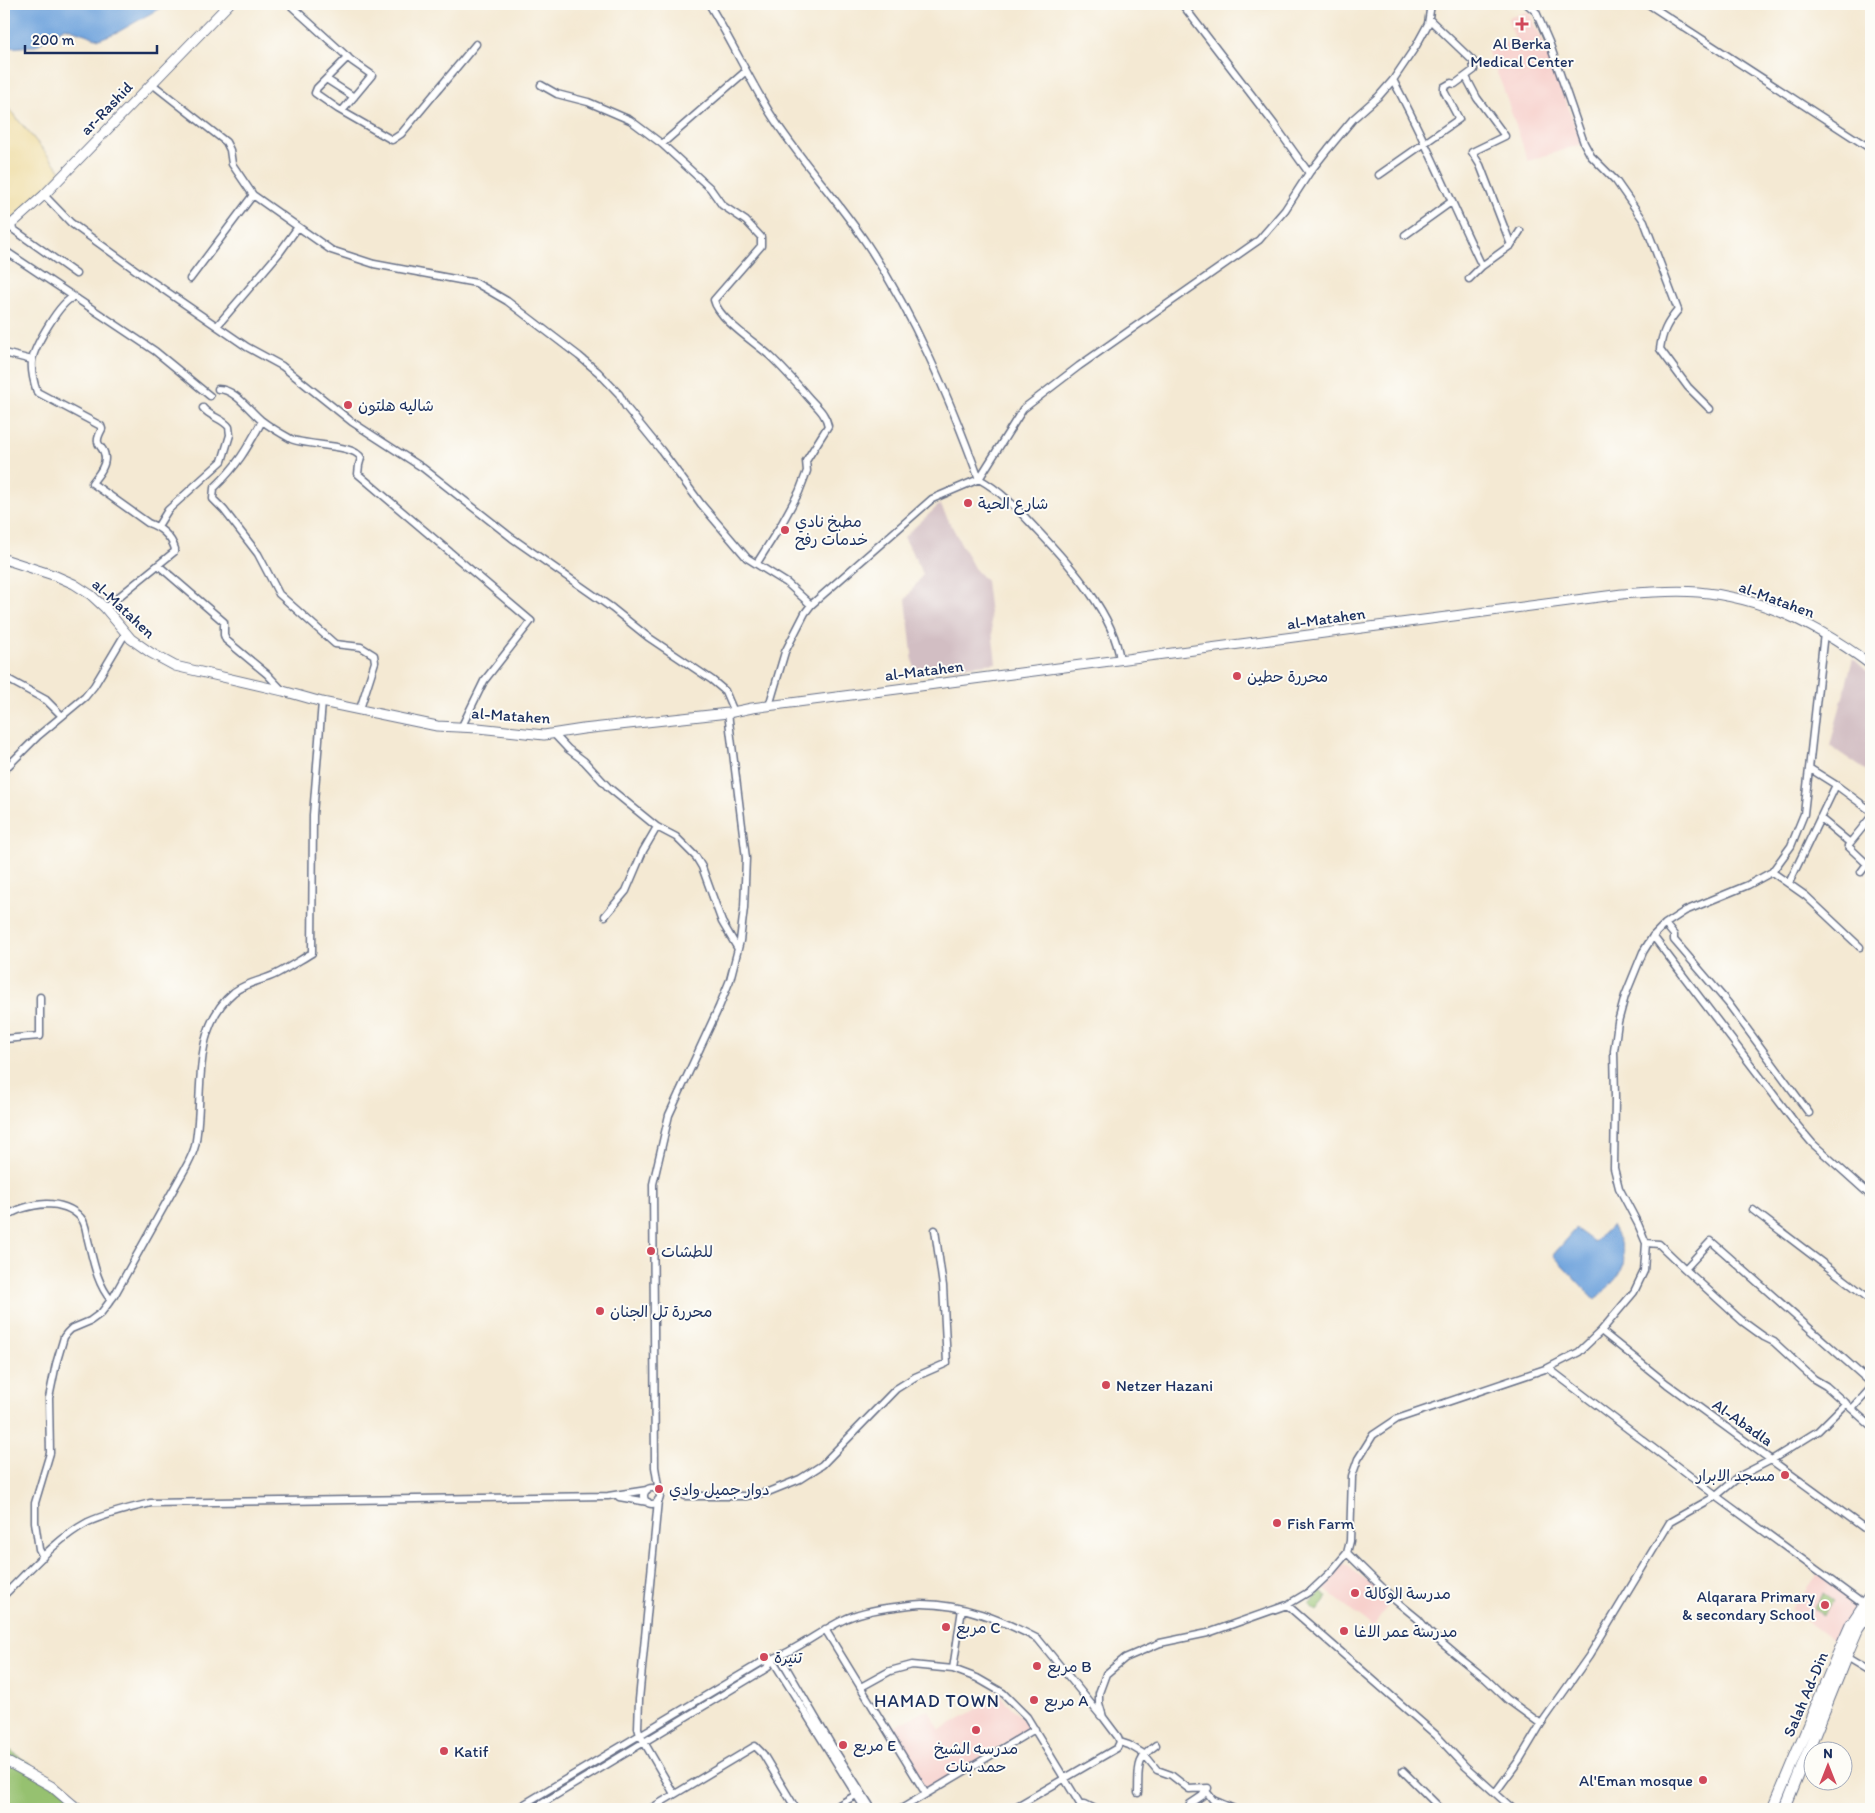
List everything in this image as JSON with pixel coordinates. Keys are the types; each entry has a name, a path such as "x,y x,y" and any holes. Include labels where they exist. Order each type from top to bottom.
{"highway":[{"name":"Salah Ad-Din","path":"1786,1809 1871,1594"},
{"name":"Salah Ad-Din","path":"1773,1809 1819,1695 1851,1624 1867,1607"}],"main road":[{"name":"ar-Rashid","path":"7,229 44,195 229,4"},
{"name":"al-Matahen","path":"4,559 64,579 90,595 105,608 125,634 151,653 175,666 322,702 437,726 462,726 525,734 554,734 583,729 731,713 769,706 1622,594 1669,590 1700,592 1746,601 1784,614 1824,633 1871,665"},
{"path":"4,1760 51,1786 78,1809"}],"street":[{"path":"289,4 348,57 372,75 342,111"},
{"path":"710,4 771,114 792,145 866,242 914,322 948,397 979,479 993,487 1012,503 1078,575 1111,628 1118,647 1120,660"},
{"path":"1182,4 1309,173"},
{"path":"769,706 785,652 811,605 932,499 979,479 1023,409 1079,366 1259,240 1285,210 1309,173 1353,119 1380,96 1393,80 1428,24 1431,4"},
{"path":"1527,4 1536,12 1550,42 1584,143 1591,156 1616,180 1644,221 1678,310 1662,334 1660,349 1688,387 1710,409"},
{"path":"1648,4 1871,149"},
{"path":"1379,175 1459,119 1444,91 1444,87 1466,77 1474,70 1473,61 1429,19"},
{"path":"348,57 316,89 316,93 342,111 392,140 402,134 476,44"},
{"path":"662,144 746,71"},
{"path":"1466,77 1478,98 1505,136 1472,152 1480,165 1511,245"},
{"path":"326,79 354,97"},
{"path":"1393,80 1425,143 1482,266"},
{"path":"151,83 226,142 230,150 232,164 253,195 331,250 374,264 476,283 507,301 598,372 619,394 626,407 747,558 787,583 811,605"},
{"path":"541,85 557,94 588,102 630,120 662,144 710,188 722,205 746,221 760,237 762,246 714,300 718,310 771,357 827,418 828,426 806,461 807,471 799,492 757,563"},
{"path":"44,195 71,223 247,347 282,366 352,422 423,468 512,538 726,691 731,713 746,858 744,908 738,948 730,980 720,1007 669,1115 653,1184 655,1467 659,1492 638,1728 640,1735 674,1794"},
{"path":"190,279 253,195"},
{"path":"1404,235 1451,202"},
{"path":"217,326 280,252 298,227"},
{"path":"7,229 76,274"},
{"path":"1469,279 1482,266 1511,245 1520,231"},
{"path":"4,250 155,352 210,396"},
{"path":"74,297 66,300 56,311 32,360 37,392 102,428 97,439 105,454 104,463 92,484 148,523 158,526 171,541 175,549 174,552 105,608"},
{"path":"4,353 32,360"},
{"path":"218,388 225,388 234,394 262,421 292,439 357,452 362,458 358,465 358,474 531,622 484,681 462,726"},
{"path":"158,526 168,510 222,461 230,435 229,427 203,408"},
{"path":"262,421 246,452 232,471 214,488 213,499 224,510 258,554 279,594 335,644 361,647 374,655 375,662 360,709"},
{"path":"158,565 224,622 226,640 267,674 283,691"},
{"path":"1103,1717 1099,1703 1102,1683 1106,1674 1125,1658 1160,1643 1176,1638 1208,1633 1287,1605 1312,1590 1332,1572 1347,1553 1350,1540 1352,1476 1358,1459 1373,1436 1397,1419 1548,1368 1579,1352 1601,1331 1634,1292 1644,1271 1646,1243 1618,1188 1614,1168 1614,1052 1618,1022 1625,996 1643,952 1653,936 1665,924 1685,911 1748,885 1772,872 1791,846 1804,814 1824,633"},
{"path":"4,770 38,736 94,686 125,634"},
{"path":"4,677 46,700 62,716"},
{"path":"42,1557 35,1522 35,1503 50,1453 49,1398 64,1337 71,1329 90,1321 101,1313 111,1300 186,1167 194,1148 202,1051 213,1022 225,1001 245,985 275,974 312,953 313,815 322,702"},
{"path":"554,734 568,750 584,761 608,788 657,828 676,837 696,857 702,866 722,922 738,948"},
{"path":"1809,768 1871,811"},
{"path":"1789,883 1836,785"},
{"path":"1861,872 1867,864 1848,846 1871,817"},
{"path":"1820,818 1850,843"},
{"path":"605,916 626,891 643,851 657,828"},
{"path":"1772,872 1806,896 1860,947"},
{"path":"1665,924 1674,935 1674,940 1728,1003 1809,1113"},
{"path":"1653,936 1731,1036 1796,1124 1812,1143 1871,1196"},
{"path":"4,1039 40,1036 40,997"},
{"path":"4,1218 17,1210 39,1204 61,1206 75,1213 83,1221 100,1281 105,1293 111,1300"},
{"path":"1753,1210 1871,1300"},
{"path":"685,1496 746,1496 768,1492 800,1479 822,1465 896,1389 915,1377 947,1363 943,1286 935,1230"},
{"path":"1685,1269 1711,1241 1871,1382"},
{"path":"1646,1243 1659,1244 1742,1321 1774,1342 1814,1379 1846,1403 1871,1426"},
{"name":"Al-Abadla","path":"1601,1331 1677,1391 1773,1459 1871,1533"},
{"path":"1548,1368 1716,1496 1867,1607"},
{"path":"1852,1409 1871,1388"},
{"path":"1495,1793 1589,1656 1670,1522 1716,1496 1740,1476 1773,1459 1818,1431 1846,1403"},
{"path":"655,1467 644,1496 649,1503 658,1509"},
{"path":"4,1595 42,1557 63,1539 87,1523 118,1510 151,1503 608,1496 654,1488 659,1492"},
{"path":"608,1496 649,1503 658,1500"},
{"path":"1347,1553 1396,1601 1418,1618 1430,1633 1456,1656 1486,1679 1507,1699 1541,1724"},
{"path":"516,1809 762,1662 780,1657 846,1618 876,1609 922,1604 984,1614 1038,1640 1103,1717 1120,1742 1144,1754 1157,1770 1171,1774 1189,1789 1208,1788 1206,1791 1213,1800 1234,1809"},
{"path":"1287,1605 1430,1730 1465,1766 1514,1809"},
{"path":"953,1669 962,1609"},
{"path":"825,1629 926,1794"},
{"path":"780,1657 832,1746 872,1809"},
{"path":"1846,1657 1871,1672"},
{"path":"533,1809 767,1668 772,1659"},
{"path":"772,1659 865,1809"},
{"path":"861,1687 890,1670 912,1665 953,1669 977,1678 1004,1693 1027,1717 1082,1807 1086,1804 1095,1809"},
{"path":"901,1809 1035,1729"},
{"path":"1012,1809 1117,1748 1120,1742"},
{"path":"1138,1793 1140,1761 1144,1754 1156,1745"},
{"path":"650,1809 755,1746 762,1754 796,1809"},
{"path":"1403,1771 1441,1809"},
{"path":"1017,1809 1065,1778"},
{"path":"1189,1809 1190,1804 1206,1791"},
{"path":"832,1809 856,1795"}],"shaded area":[{"path":"1529,11 1553,65 1508,82 1553,66 1582,144 1528,161 1502,85 1487,50 1515,39 1508,18"},
{"path":"940,504 974,568 986,581 996,663 914,672 906,599 923,574 904,537"},
{"path":"1853,658 1871,675 1871,774 1830,746"},
{"name":"مدرسة الوكالة","path":"1342,1564 1345,1564 1389,1598 1389,1604 1373,1627 1324,1589"},
{"name":"Alqarara Primary & secondary School","path":"1817,1574 1859,1602 1836,1642 1791,1609"},
{"path":"1000,1696 1027,1723 1027,1730 926,1791 891,1729 928,1709 940,1730"}],"green space":[{"path":"1321,1591 1328,1597 1317,1611 1309,1605"},
{"path":"1824,1593 1834,1600 1823,1615 1813,1609"},
{"path":"4,1746 93,1808 94,1809 4,1809"}],"sand":[{"path":"4,103 61,171 34,200 4,226"}],"water":[{"path":"4,4 167,4 118,32 99,39 65,27 36,46 4,48"},
{"path":"1612,1226 1622,1250 1623,1267 1613,1282 1595,1300 1553,1255 1576,1229 1594,1242"}],"place":[{"name":"Al Berka Medical Center","path":"1522,24"},
{"name":"شاليه هلتون","path":"348,405"},
{"name":"شارع الحية","path":"968,503"},
{"name":"مطبخ نادي خدمات رفح","path":"785,530"},
{"name":"محررة حطين","path":"1237,676"},
{"name":"للطشات","path":"651,1251"},
{"name":"محررة تل الجنان","path":"600,1311"},
{"name":"Netzer Hazani","path":"1106,1385"},
{"name":"مسجد الابرار","path":"1785,1475"},
{"name":"دوار جميل وادي","path":"659,1489"},
{"name":"Fish Farm","path":"1277,1523"},
{"name":"مدرسة الوكالة","path":"1355,1593"},
{"name":"Alqarara Primary & secondary School","path":"1825,1605"},
{"name":"مربع C","path":"946,1627"},
{"name":"مدرسة عمر الاغا","path":"1344,1631"},
{"name":"تنيرة","path":"764,1657"},
{"name":"مربع B","path":"1037,1666"},
{"name":"مربع A","path":"1034,1700"},
{"name":"مدرسه الشيخ حمد بنات","path":"976,1730"},
{"name":"مربع E","path":"843,1745"},
{"name":"Katif","path":"444,1751"},
{"name":"Al'Eman mosque","path":"1703,1780"}],"district":[{"name":"HAMAD TOWN","path":"937,1701"}]}
